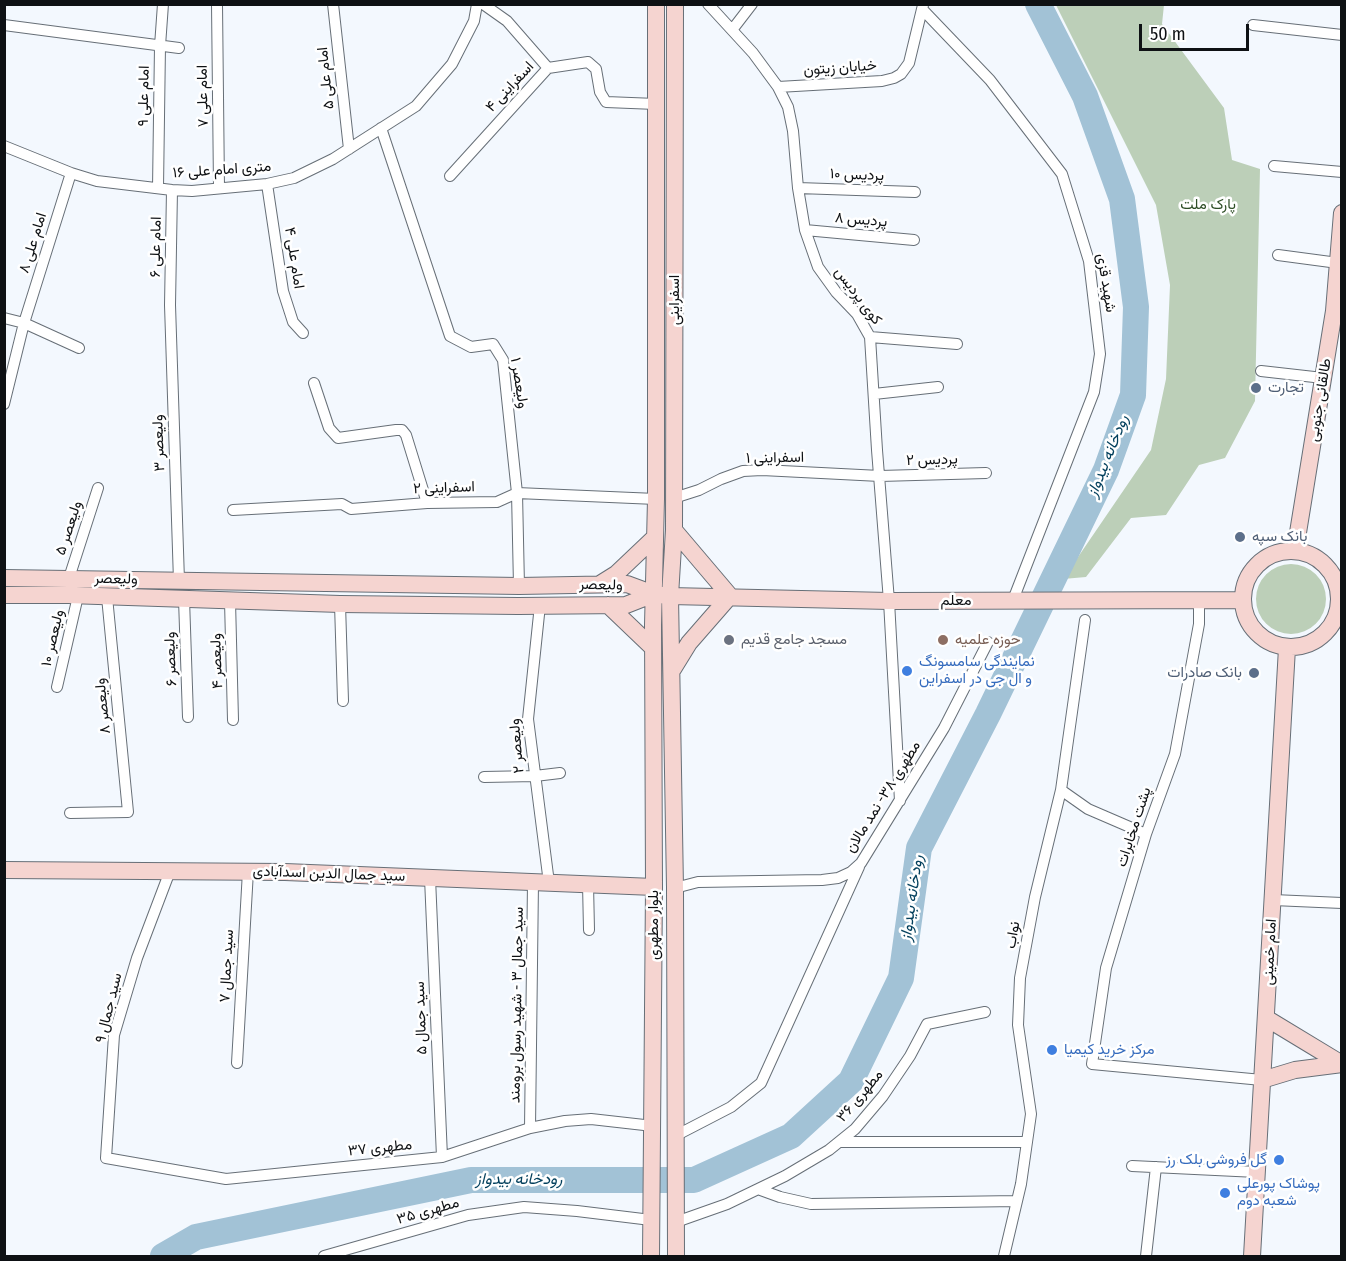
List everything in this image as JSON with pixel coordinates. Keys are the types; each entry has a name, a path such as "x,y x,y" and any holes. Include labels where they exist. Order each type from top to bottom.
{"main road":[{"name":"اسفراینی","path":"656,4 656,537 662,595"},
{"name":"اسفراینی","path":"662,595 674,530 675,4"},
{"name":"طالقانی جنوبی","path":"1295,551 1334,311 1341,213"},
{"path":"655,410 662,416 667,416 675,409"},
{"path":"673,669 689,643 730,596 674,530"},
{"path":"600,584 616,574 656,537"},
{"path":"1295,551 1309,554 1322,562 1338,585 1341,599 1337,615 1329,629 1317,640 1302,646 1287,648 1260,637 1251,627 1242,600 1245,584 1253,570 1265,559 1279,552 1295,551"},
{"name":"ولیعصر","path":"4,578 107,597 340,604 626,605 662,595"},
{"name":"ولیعصر","path":"4,595 179,580 519,586 627,584 662,595"},
{"path":"518,606 519,586"},
{"name":"معلم","path":"662,595 890,601 1242,600"},
{"name":"بلوار مطهری","path":"651,1257 653,648 662,595"},
{"name":"بلوار مطهری","path":"662,595 673,669 676,1257"},
{"path":"608,605 653,648"},
{"name":"امام خمینی","path":"1252,1257 1287,648"},
{"name":"سید جمال الدین اسدآبادی","path":"4,870 248,871 654,887"},
{"path":"1266,1018 1341,1064"},
{"path":"1262,1080 1295,1070 1341,1064"},
{"path":"652,1183 675,1184"}],"street":[{"name":"امام علی ۹","path":"158,188 160,46 163,4"},
{"name":"امام علی ۷","path":"217,4 219,188"},
{"name":"امام علی ۵","path":"333,4 349,149"},
{"name":"۱۶ متری امام علی","path":"4,146 97,181 172,190 267,184 294,178 349,149 416,106 452,64 474,21 477,4"},
{"path":"483,4 507,21 548,68"},
{"name":"کوی پردیس","path":"708,4 753,53 778,87 788,107 805,230 818,267 836,292 857,314 867,328 870,337 890,601 900,801"},
{"path":"732,30 752,4"},
{"name":"خیابان زیتون","path":"778,87 882,81 894,78 901,74 909,63 922,7"},
{"name":"شهید قزی","path":"922,7 990,80 1062,174 1089,261 1100,354 1095,393 1013,600"},
{"path":"4,25 179,48"},
{"path":"1253,25 1341,35"},
{"name":"اسفراینی ۴","path":"450,176 548,68 588,62 596,69 600,92 606,102 656,104"},
{"name":"ولیعصر ۱","path":"381,128 450,336 471,347 493,344 502,360 517,493 519,586"},
{"path":"1274,166 1341,172"},
{"name":"امام علی ۸","path":"4,404 24,323 71,173"},
{"name":"امام علی ۴","path":"267,184 283,291 291,316 303,333"},
{"name":"پردیس ۱۰","path":"798,188 915,192"},
{"name":"امام علی ۶","path":"170,305 172,190"},
{"name":"پردیس ۸","path":"805,230 914,240"},
{"path":"1278,255 1338,262"},
{"name":"ولیعصر ۳","path":"170,305 179,580"},
{"path":"4,318 24,323 79,348"},
{"path":"870,337 957,344"},
{"path":"1261,371 1323,378"},
{"path":"314,383 329,428 338,438 402,430 406,435 427,503"},
{"path":"874,394 938,387"},
{"name":"اسفراینی ۱","path":"674,498 743,471 880,476"},
{"name":"پردیس ۲","path":"880,476 986,473"},
{"name":"ولیعصر ۵","path":"72,589 98,488"},
{"name":"اسفراینی ۲","path":"233,510 342,504 351,508 427,503 497,502 517,493 656,500"},
{"name":"ولیعصر ۱۰","path":"57,687 72,589"},
{"name":"ولیعصر ۸","path":"70,813 128,812 107,597"},
{"name":"ولیعصر ۶","path":"184,599 188,717"},
{"name":"پشت مخابرات","path":"1199,599 1198,624 1175,754 1146,834 1106,968 1092,1064 1262,1080"},
{"name":"ولیعصر ۴","path":"230,601 233,720"},
{"path":"340,604 343,701"},
{"name":"ولیعصر ۲","path":"540,605 528,719 535,776 541,882"},
{"name":"نواب","path":"1004,1257 1017,1201 1031,1114 1018,1025 1020,978 1035,897 1062,790 1085,620"},
{"name":"مطهری ۳۸- نمد مالان","path":"675,888 698,882 822,880 838,878 851,872 861,863 944,728 988,642"},
{"path":"484,777 560,773"},
{"path":"1062,790 1088,809 1146,834"},
{"path":"675,1136 731,1107 760,1083 861,863"},
{"name":"سید جمال ۹","path":"106,1158 114,1035 137,958 170,871"},
{"name":"سید جمال ۷","path":"237,1063 248,871"},
{"name":"سید جمال ۵","path":"430,878 442,1157"},
{"name":"سید جمال ۳ - شهید رسول برومند","path":"530,1128 541,882"},
{"path":"588,884 589,930"},
{"path":"1273,900 1341,903"},
{"name":"مطهری ۳۶","path":"676,1216 727,1204 785,1176 829,1150 855,1129 883,1096 910,1056 927,1024 985,1012"},
{"name":"مطهری ۳۷","path":"106,1158 226,1179 442,1157 530,1128 565,1121 591,1119 653,1126"},
{"path":"839,1142 1027,1142"},
{"path":"1132,1166 1257,1172"},
{"path":"1146,1257 1156,1167"},
{"path":"758,1189 780,1197 812,1204 1017,1201"},
{"name":"مطهری ۳۵","path":"324,1257 468,1215 505,1210 524,1208 651,1216"}],"green space":[{"name":"پارک ملت","path":"1056,5 1164,5 1162,24 1224,108 1232,160 1260,169 1255,401 1225,458 1199,465 1166,515 1131,518 1086,577 1063,579 1151,450 1166,379 1170,285 1156,205"},
{"path":"1291,564 1304,567 1316,574 1323,586 1326,599 1323,612 1316,624 1304,631 1291,634 1278,631 1266,624 1259,612 1256,599 1259,586 1266,574 1278,567"}],"waterway":[{"name":"رودخانه بیدواز","path":"163,1256 196,1237 471,1180 694,1180 791,1136 851,1081 901,978 919,848 988,714 1106,470 1133,395 1136,307 1122,199 1085,96 1038,4"}],"place":[{"name":"تجارت","path":"1256,388"},
{"name":"بانک سپه","path":"1240,537"},
{"name":"مسجد جامع قدیم","path":"729,640"},
{"name":"حوزه علمیه","path":"943,640"},
{"name":"نمایندگی سامسونگ و ال جی در اسفراین","path":"907,671"},
{"name":"بانک صادرات","path":"1254,673"},
{"name":"مرکز خرید کیمیا","path":"1052,1050"},
{"name":"گل فروشی بلک رز","path":"1279,1160"},
{"name":"پوشاک پورعلی شعبه دوم","path":"1225,1193"}]}
